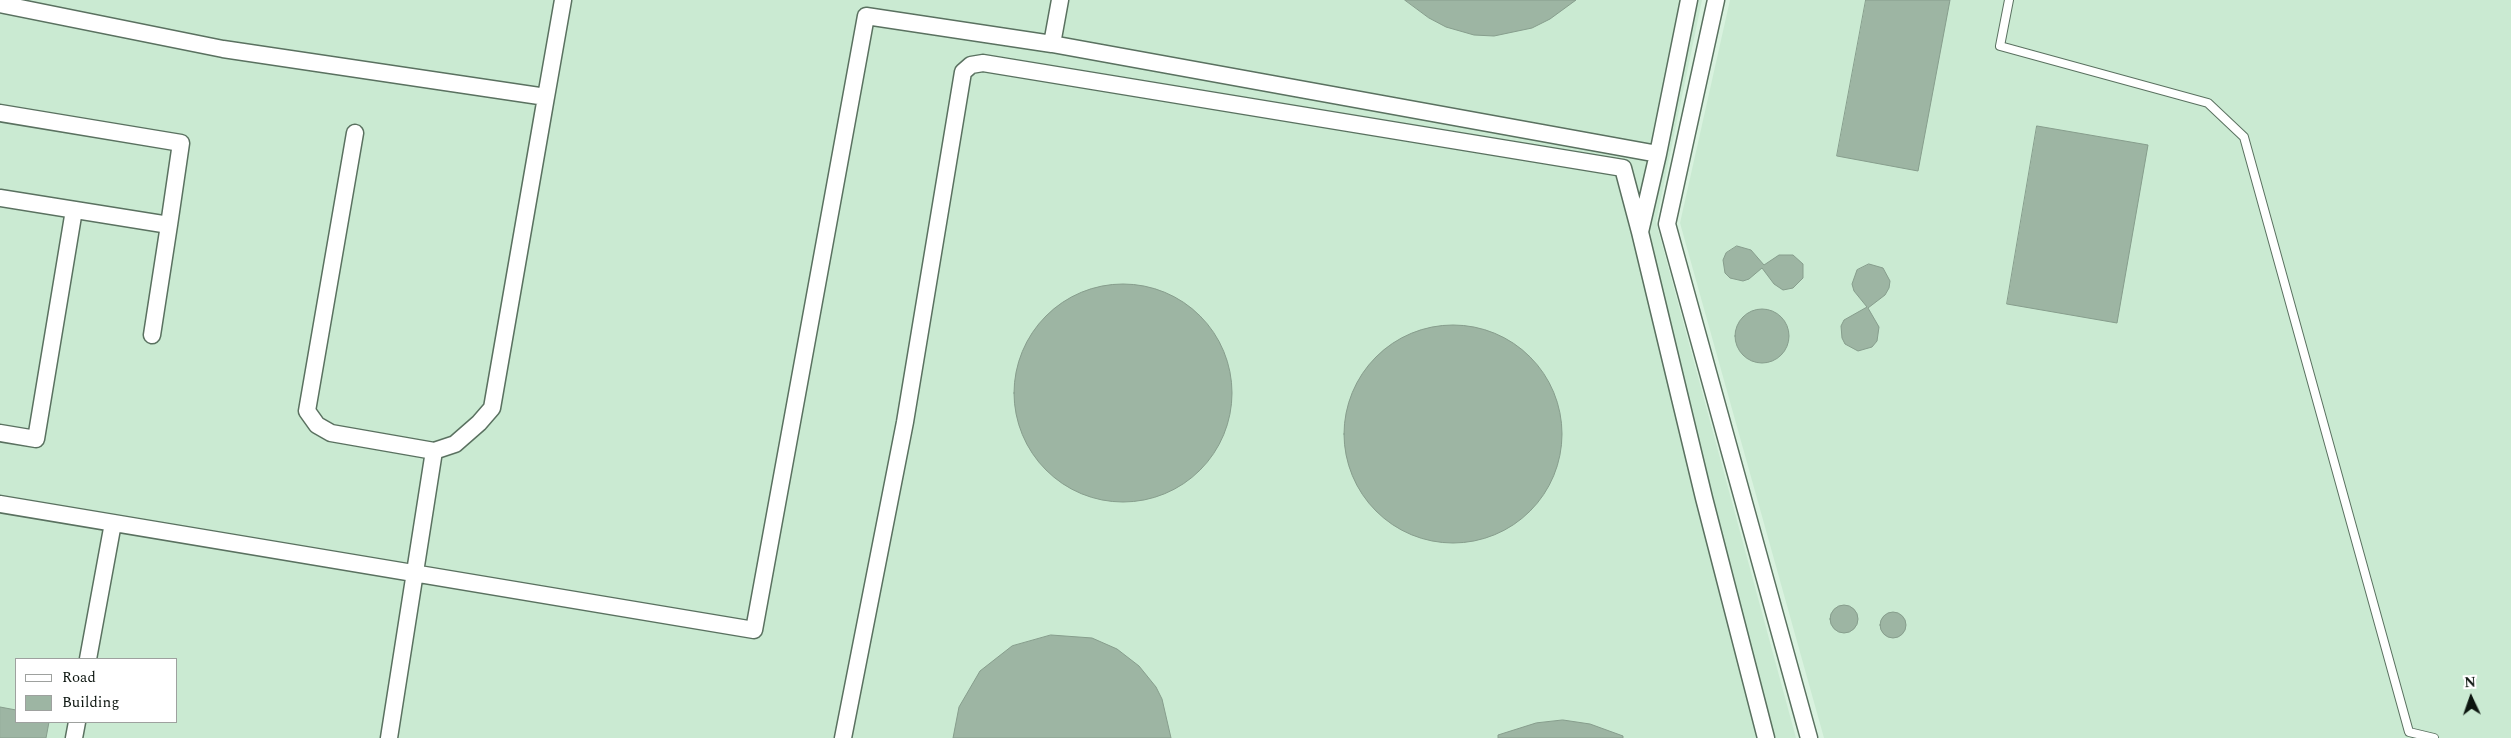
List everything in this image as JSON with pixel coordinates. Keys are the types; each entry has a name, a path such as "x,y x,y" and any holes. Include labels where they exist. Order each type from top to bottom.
{"street":[{"path":"355,133 307,410 316,425 331,433 434,451 455,444 480,424 492,408 563,0"},
{"path":"1052,44 1060,0"},
{"path":"1640,232 1658,154 1688,0"},
{"path":"1716,0 1667,224 1809,738"},
{"path":"0,4 224,49 546,98"},
{"path":"0,504 754,630 866,16 1052,44 1658,154"},
{"path":"843,738 905,422 963,72 971,65 983,63 1623,168 1704,498 1766,738"},
{"path":"0,113 181,143 152,335"},
{"path":"0,198 169,225"},
{"path":"0,433 36,439 74,210"},
{"path":"389,738 434,451"},
{"path":"88,658 113,523"},
{"path":"74,738 77,723"}],"lane":[{"path":"2009,0 2000,46 2208,102 2244,137 2409,732 2434,738"}],"shaded area":[{"path":"0,0 1702,0 1656,222 1796,738 0,738"},
{"path":"1730,0 2511,0 2511,738 1824,738 1680,223"}],"building":[{"path":"1405,0 1576,0 1550,19 1532,28 1494,36 1474,35 1446,27 1429,18"},
{"path":"1866,0 1950,0 1918,171 1837,156"},
{"path":"2037,126 2148,145 2117,323 2007,304"},
{"path":"1737,246 1751,250 1764,265 1779,255 1793,255 1803,264 1803,278 1793,288 1783,290 1774,284 1762,268 1749,279 1743,281 1730,278 1725,273 1723,260 1726,253"},
{"path":"1869,264 1883,268 1890,281 1885,295 1868,308 1879,327 1877,341 1872,347 1858,351 1845,344 1842,338 1841,326 1844,320 1867,307 1854,291 1852,284 1857,270"},
{"path":"1123,284 1144,286 1165,292 1184,302 1200,316 1214,332 1224,351 1230,372 1232,393 1230,414 1224,435 1214,454 1200,470 1184,484 1165,494 1144,500 1123,502 1102,500 1081,494 1062,484 1046,470 1032,454 1022,435 1016,414 1014,393 1016,372 1022,351 1032,332 1046,316 1062,302 1081,292 1102,286"},
{"path":"1757,309 1767,309 1777,313 1785,321 1789,336 1785,351 1777,359 1767,363 1757,363 1747,359 1739,351 1735,341 1735,331 1739,321 1747,313"},
{"path":"1453,325 1474,327 1495,333 1514,343 1530,357 1544,373 1554,392 1560,413 1562,434 1560,455 1554,476 1544,495 1530,511 1514,525 1495,535 1474,541 1453,543 1432,541 1411,535 1392,525 1376,511 1362,495 1352,476 1346,455 1344,434 1346,413 1352,392 1362,373 1376,357 1392,343 1411,333 1432,327"},
{"path":"1844,605 1854,609 1858,619 1854,629 1844,633 1834,629 1830,619 1834,609"},
{"path":"1893,612 1902,616 1906,625 1902,634 1893,638 1884,634 1880,625 1884,616"},
{"path":"1051,635 1092,638 1117,649 1139,666 1156,687 1162,699 1171,738 953,738 959,707 980,671 1012,646"},
{"path":"0,707 15,710 15,723 49,723 46,738 0,738"},
{"path":"1563,720 1590,724 1623,736 1623,738 1498,738 1498,735 1536,723"}]}
